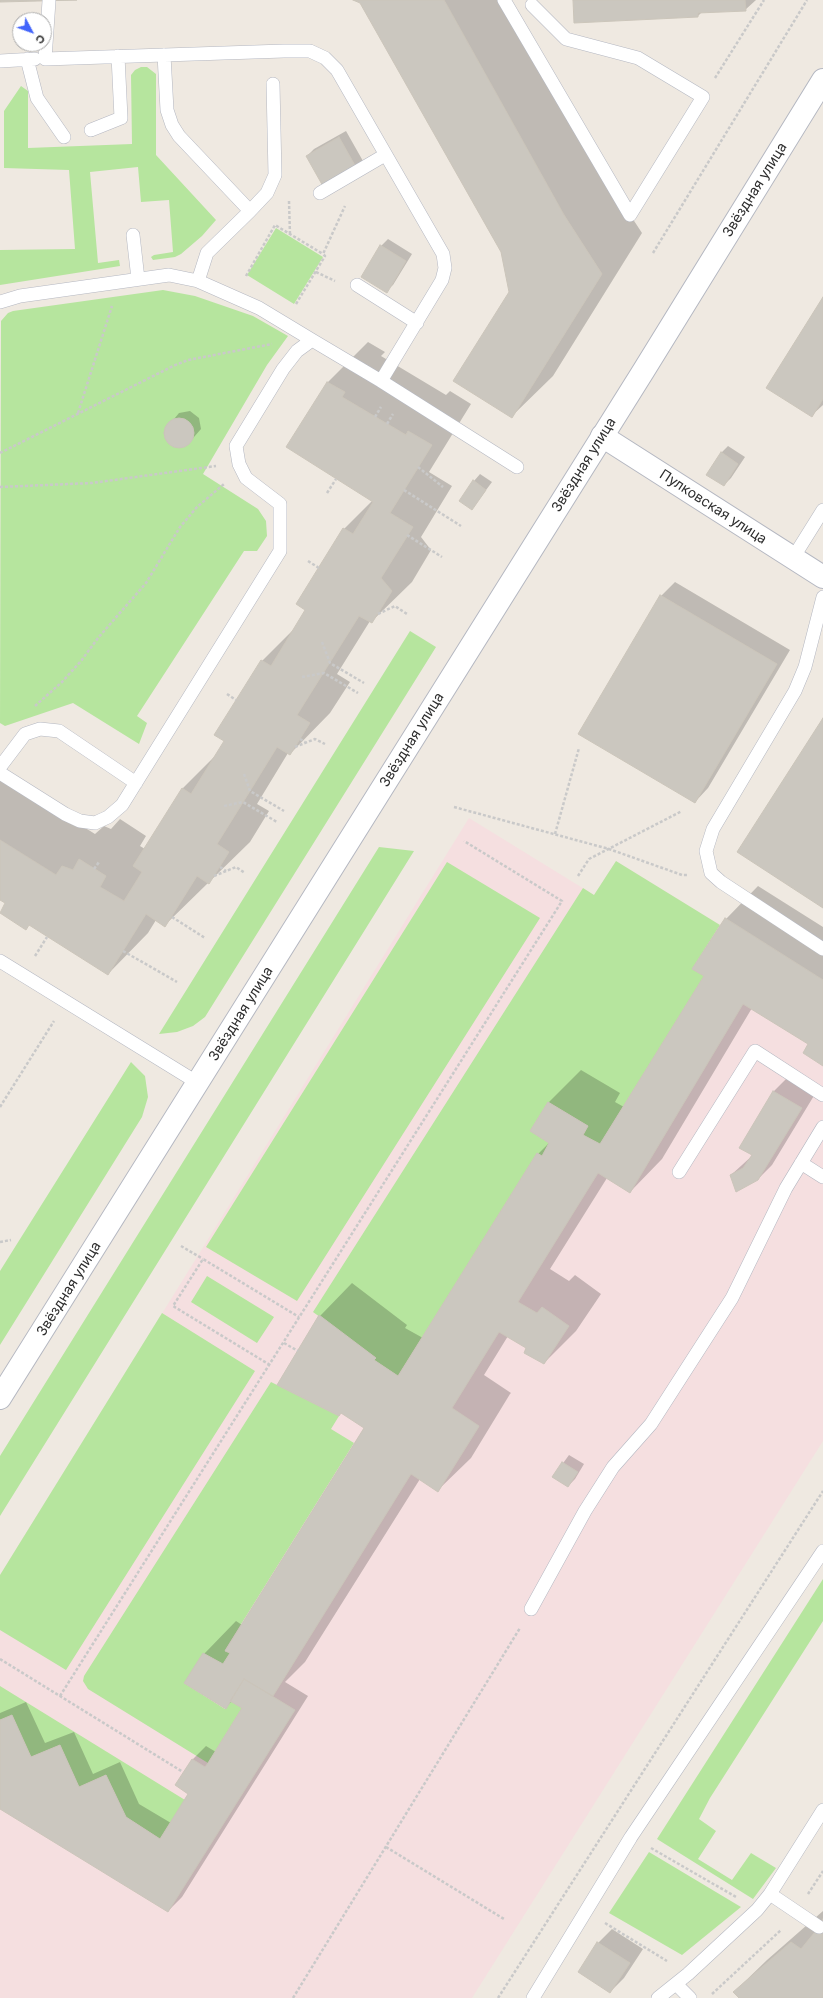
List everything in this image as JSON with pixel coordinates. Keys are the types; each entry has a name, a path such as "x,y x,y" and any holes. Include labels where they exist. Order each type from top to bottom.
{"street":[{"name":"Звёздная улица","path":"0,1398 823,80"},
{"name":"Пулковская улица","path":"602,436 823,577"}],"lane":[{"path":"504,0 515,19 630,215 703,97 638,58 566,39 533,3 515,19"},
{"path":"45,59 49,1"},
{"path":"0,61 310,51 325,58 337,70 443,254 445,268 442,280 382,381"},
{"path":"164,55 167,110 172,125 179,136 250,211"},
{"path":"91,130 121,118 118,56"},
{"path":"27,59 37,98 64,137"},
{"path":"198,281 207,253 267,193 275,175 273,84"},
{"path":"320,193 385,155"},
{"path":"133,235 138,279"},
{"path":"0,302 20,296 169,275 198,281 259,308 382,381 517,467"},
{"path":"357,285 417,323"},
{"path":"0,773 65,814 80,821 95,823 108,817 122,805 280,551 280,504 246,478 239,464 236,446 283,369 297,351 312,340"},
{"path":"793,558 823,510"},
{"path":"823,598 805,667 795,691 713,829 706,852 711,873 721,882 823,949"},
{"path":"0,767 25,734 40,729 59,732 136,783"},
{"path":"0,961 198,1083"},
{"path":"679,1172 755,1051 823,1095"},
{"path":"531,1609 585,1511 613,1467 651,1424 732,1298 786,1188 823,1127"},
{"path":"801,1163 823,1177"},
{"path":"533,1998 584,1911 630,1837 823,1551"},
{"path":"658,1998 688,1974 757,1910 770,1894 823,1810"},
{"path":"770,1894 819,1927"},
{"path":"676,1984 690,1998"}],"path":[{"path":"703,97 764,0"},
{"path":"653,253 807,0"},
{"path":"294,306 325,256 323,254 345,205"},
{"path":"251,280 245,276 275,226 323,254"},
{"path":"78,414 113,304"},
{"path":"0,453 173,366 188,360 273,344"},
{"path":"375,417 384,403"},
{"path":"387,424 395,410"},
{"path":"0,487 92,483 218,466"},
{"path":"418,467 443,486"},
{"path":"18,743 15,723 62,682 122,612 146,583 180,527 196,507 207,496 242,471"},
{"path":"327,493 336,479"},
{"path":"404,490 462,526"},
{"path":"408,535 442,557"},
{"path":"308,561 318,568"},
{"path":"378,614 395,606 407,614"},
{"path":"381,608 385,611"},
{"path":"322,642 330,663 364,683"},
{"path":"302,677 324,673 358,693"},
{"path":"227,694 236,700"},
{"path":"295,747 315,738 325,744"},
{"path":"300,739 305,742"},
{"path":"555,834 579,748"},
{"path":"244,774 250,791 284,811"},
{"path":"224,806 243,802 277,822"},
{"path":"454,807 609,849 682,875 711,873"},
{"path":"578,876 589,859 682,811"},
{"path":"60,1696 562,901 464,841"},
{"path":"94,869 99,862"},
{"path":"220,867 226,871"},
{"path":"214,876 236,867 245,873"},
{"path":"172,917 205,938"},
{"path":"31,961 47,937"},
{"path":"123,951 178,982"},
{"path":"0,1107 66,1002"},
{"path":"0,1242 11,1240"},
{"path":"181,1246 299,1317"},
{"path":"203,1259 173,1306 270,1365"},
{"path":"284,1342 298,1351"},
{"path":"498,1998 823,1491"},
{"path":"293,1998 505,1654 531,1609"},
{"path":"0,1659 183,1772"},
{"path":"647,1846 739,1899"},
{"path":"386,1847 504,1919"},
{"path":"708,1998 776,1936 796,1911 823,1871"},
{"path":"584,1911 688,1974"}],"shaded area":[{"path":"469,818 594,895 616,861 720,925 725,918 823,980 823,1441 472,1998 0,1998 0,1575"}],"green space":[{"path":"141,67 147,67 156,74 156,155 216,220 202,236 181,254 175,257 153,260 151,257 154,255 173,252 169,200 141,202 138,167 90,172 98,263 119,260 120,266 0,285 0,250 75,249 69,170 4,168 4,111 21,86 28,91 28,148 132,144 131,75 135,70"},
{"path":"276,228 323,257 294,304 247,275"},
{"path":"163,290 195,296 253,316 288,336 267,365 203,474 258,509 266,521 267,536 257,551 244,551 137,716 147,723 139,744 73,703 5,726 0,723 1,321 8,313 13,311"},
{"path":"410,631 436,647 205,1017 193,1026 177,1032 159,1034"},
{"path":"379,847 414,851 0,1516 0,1456"},
{"path":"616,861 720,925 692,969 704,976 600,1144 583,1135 588,1126 548,1102 530,1131 549,1143 542,1156 537,1153 398,1376 374,1360 375,1357 313,1312 583,888 594,895"},
{"path":"447,862 540,918 297,1301 206,1247"},
{"path":"131,1062 145,1076 148,1097 142,1117 0,1345 0,1271"},
{"path":"207,1276 274,1317 257,1343 191,1302"},
{"path":"162,1313 255,1371 66,1670 0,1630 0,1575"},
{"path":"271,1382 339,1416 331,1429 354,1443 225,1650 230,1653 223,1664 184,1683 225,1709 230,1701 242,1708 208,1763 88,1689 83,1681 84,1676"},
{"path":"823,1579 823,1621 710,1798 699,1819 716,1831 698,1859 732,1880 751,1853 776,1868 753,1899 657,1839"},
{"path":"0,1686 185,1800 160,1839 126,1817 106,1775 79,1787 60,1745 31,1757 12,1716 0,1720"},
{"path":"649,1852 741,1907 682,1955 609,1913"}],"building":[{"path":"0,0 77,0 0,2"},
{"path":"353,0 444,0 564,215 602,274 512,418 453,381 509,292 501,252 360,3"},
{"path":"573,0 745,0 746,11 698,13 698,17 574,23"},
{"path":"339,137 357,169 324,188 306,156"},
{"path":"380,245 406,261 387,293 361,277"},
{"path":"823,297 823,399 812,417 766,388"},
{"path":"327,382 345,392 342,397 406,435 408,431 432,445 390,513 413,527 381,578 392,591 372,623 359,616 297,715 310,723 290,755 277,747 217,844 229,852 209,884 197,876 165,927 146,914 108,975 29,925 26,930 0,913 5,903 0,900 0,840 56,875 62,866 73,870 79,859 106,876 100,887 124,901 142,872 133,866 182,788 191,794 224,741 214,735 261,660 271,666 305,610 296,604 343,528 353,534 373,502 286,447"},
{"path":"179,418 190,422 194,433 190,444 179,448 168,444 164,433 168,422"},
{"path":"721,452 738,464 724,486 706,475"},
{"path":"473,480 486,490 472,510 459,501"},
{"path":"660,595 777,664 695,803 578,734"},
{"path":"823,718 823,908 737,852"},
{"path":"725,918 823,980 823,1066 803,1053 808,1044 743,1004 630,1193 598,1173 518,1302 537,1313 542,1307 569,1326 544,1364 524,1353 526,1348 499,1332 452,1408 479,1426 478,1428 438,1492 411,1474 273,1696 244,1679 226,1709 184,1683 203,1653 223,1664 230,1653 225,1651 364,1428 341,1413 339,1416 277,1385 319,1315 376,1358 374,1360 398,1376 537,1153 542,1156 549,1143 530,1131 548,1102 588,1126 583,1135 600,1144 704,976 692,969"},
{"path":"773,1091 802,1108 758,1180 736,1192 730,1175 743,1168 752,1155 739,1148"},
{"path":"562,1462 578,1472 568,1487 552,1477"},
{"path":"244,1679 295,1710 168,1912 0,1809 0,1720 12,1715 31,1757 60,1745 79,1787 106,1775 126,1817 160,1839 188,1794 175,1785 192,1759 205,1767 208,1763 242,1708 230,1701"},
{"path":"823,1919 823,1998 739,1998 733,1992 791,1942 801,1949 819,1927"},
{"path":"597,1942 630,1963 610,1993 578,1972"}]}
